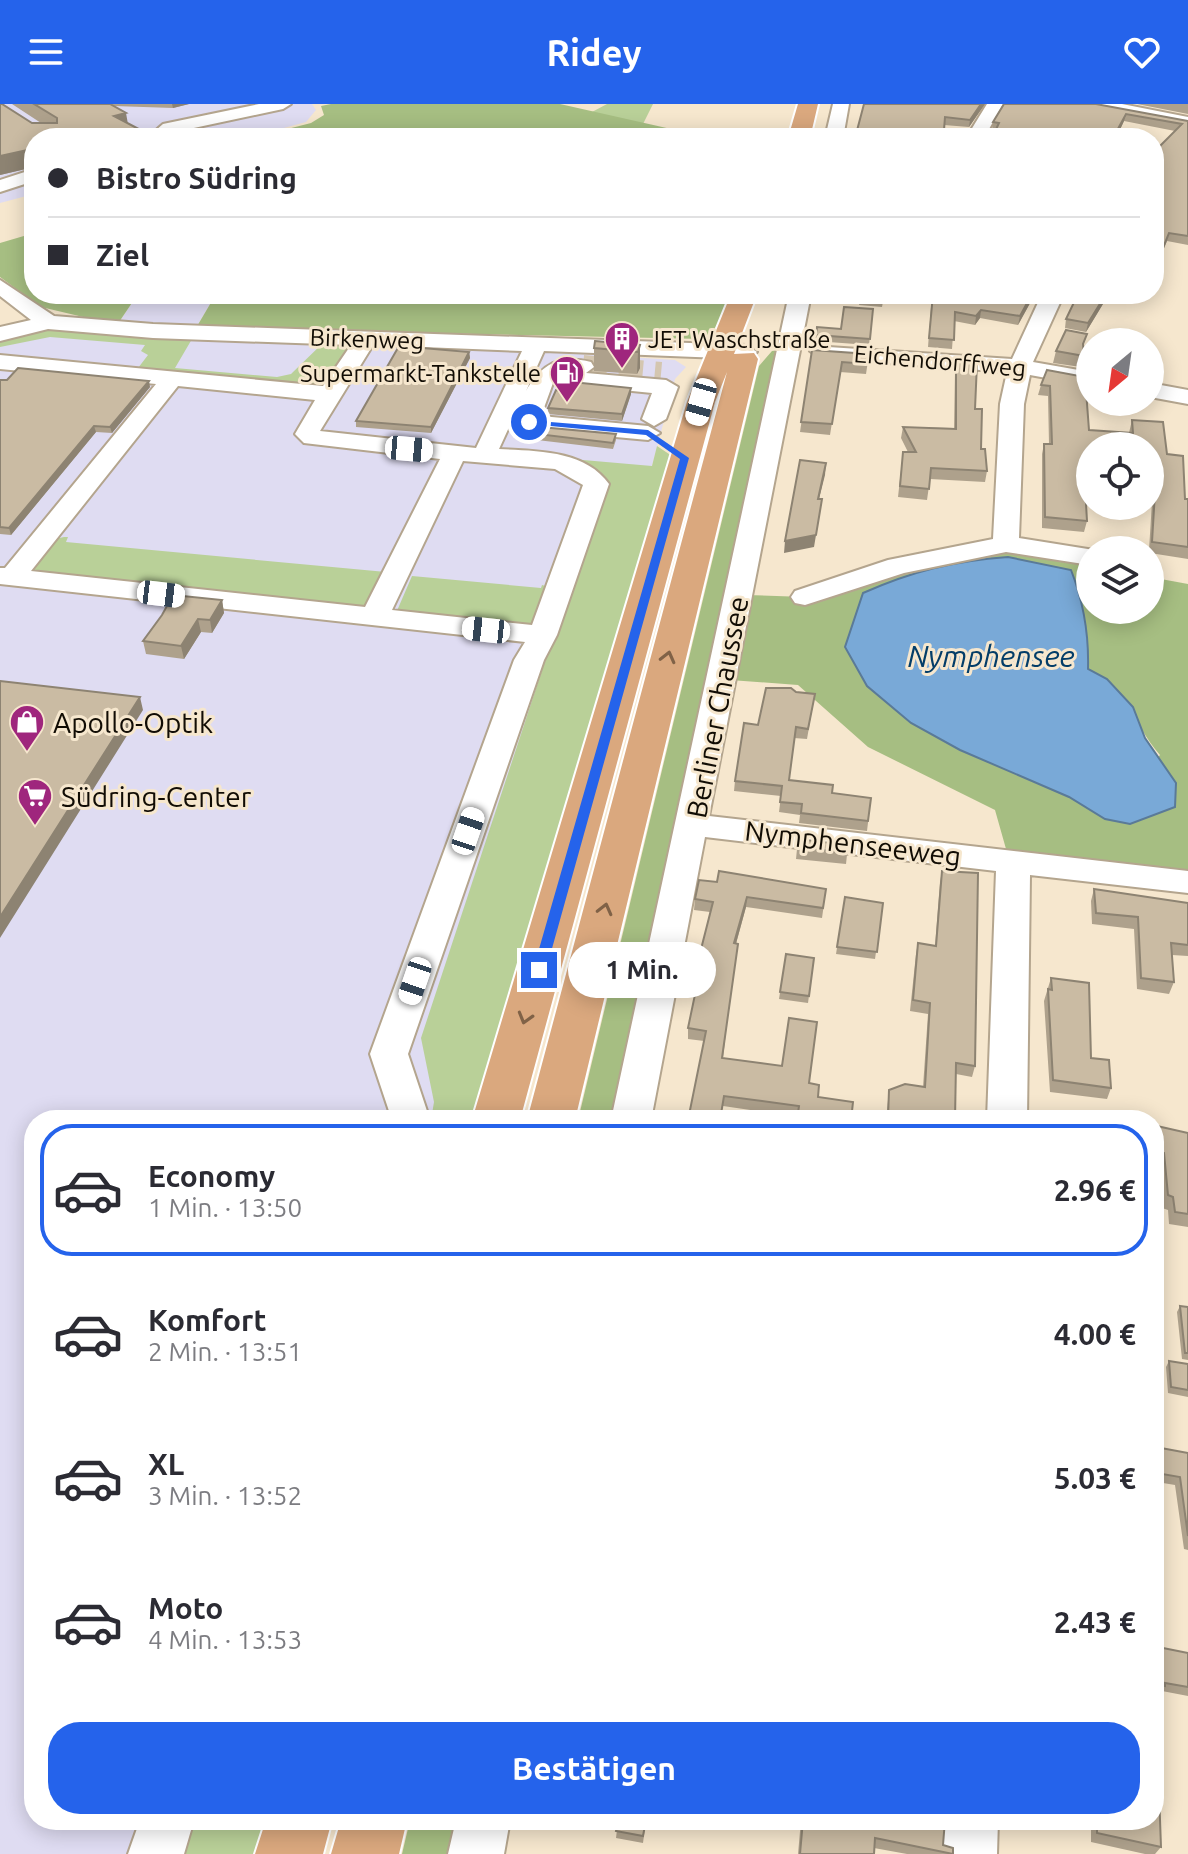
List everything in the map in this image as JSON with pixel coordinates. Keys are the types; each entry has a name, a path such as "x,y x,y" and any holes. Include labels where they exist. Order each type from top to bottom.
{"main road":[{"path":"802,128 808,104"},
{"path":"553,1110 734,351 742,304"},
{"path":"498,1110 661,438 734,351 759,304"},
{"path":"289,1854 296,1830"},
{"path":"365,1854 371,1830"}],"street":[{"path":"836,128 841,104"},
{"path":"981,128 995,104"},
{"path":"1096,104 1144,120 1188,122"},
{"path":"169,128 279,113"},
{"path":"0,186 24,178"},
{"path":"0,200 24,194"},
{"path":"0,286 48,322"},
{"name":"Berliner Chaussee","path":"633,1110 798,304"},
{"path":"1006,544 1012,404 1020,366 1048,304"},
{"path":"0,334 48,322"},
{"name":"Birkenweg","path":"48,322 142,331 734,351"},
{"path":"366,339 308,430 307,434 313,438 563,464 579,469 596,484 543,635 529,660 389,1054 408,1110"},
{"path":"536,344 521,376 529,422 661,438"},
{"name":"Eichendorffweg","path":"790,349 1020,366 1076,376"},
{"path":"0,362 330,394"},
{"path":"484,456 529,408 546,376 556,367 583,367"},
{"path":"521,376 664,380 661,438"},
{"path":"6,576 171,380"},
{"path":"1164,393 1188,397"},
{"path":"578,412 661,438"},
{"path":"374,618 455,453"},
{"path":"805,597 898,566 1006,544 1076,555"},
{"path":"6,576 543,635"},
{"name":"Nymphenseeweg","path":"693,825 1188,882"},
{"path":"1007,1110 1013,862"},
{"path":"156,1854 164,1830"},
{"path":"476,1854 481,1830"},
{"path":"969,1854 970,1830"}],"shaded area":[{"path":"0,104 312,104 316,110 306,122 284,128 24,128 24,197 0,203"},
{"path":"131,304 210,304 196,328 117,325"},
{"path":"37,333 548,352 675,360 686,367 675,379 652,466 455,1110 24,1110 24,1830 203,1830 195,1854 0,1854 0,342"}],"green space":[{"path":"560,104 667,128 291,128 311,123 324,115 321,106"},
{"path":"607,104 653,104 643,124 592,112"},
{"path":"24,236 24,295 0,277 0,243"},
{"path":"37,304 131,304 117,325"},
{"path":"210,304 730,304 714,338 703,339 196,328"},
{"path":"45,328 192,339 175,368 277,377 291,374 325,341 353,345 327,386 317,388 135,372 148,355 141,351 145,345 50,337 0,347 0,338"},
{"path":"780,350 619,1110 580,1110 759,366 772,351"},
{"path":"657,446 672,456 482,1110 433,1110 434,1102 421,1038 549,649 607,490 600,472 560,458 652,466"},
{"path":"68,537 66,542 386,572 367,608 24,576 55,539"},
{"path":"1006,544 1076,555 1076,582 1071,570 1069,797 1105,819 1160,755 1123,698 1103,678 1088,669 1086,624 1164,624 1164,580 1188,584 1188,878 1008,856 995,810 868,747 798,685 730,680 746,595 805,597"},
{"path":"412,576 549,587 538,627 396,613"},
{"path":"186,1830 270,1830 263,1854 178,1854"},
{"path":"408,1830 464,1830 458,1854 402,1854"}],"water":[{"name":"Nymphensee","path":"1008,557 1071,570 1076,585 1076,624 1086,624 1088,669 1107,679 1133,707 1145,738 1176,783 1175,807 1130,824 1105,819 1069,797 960,750 911,723 867,686 845,647 863,593 934,568"}],"building":[{"path":"0,104 32,123 57,123 57,118 34,104 110,104 126,113 114,116 137,128 24,128 24,151 0,156"},
{"path":"864,104 981,104 970,120 945,117 944,128 858,128"},
{"path":"1004,104 1096,104 1188,121 1188,236 1169,233 1164,245 1164,142 1182,124 1126,114 1118,128 997,128 999,123 993,122"},
{"path":"932,304 1027,304 1020,316 981,310 976,316 955,312 954,340 929,338"},
{"path":"1073,304 1100,304 1088,323 1066,319"},
{"path":"844,307 873,309 870,339 816,335 817,327 841,329"},
{"path":"1066,330 1076,332 1076,355 1056,351"},
{"path":"595,341 640,345 638,352 594,348"},
{"path":"399,346 469,352 431,427 356,421"},
{"path":"812,350 869,354 868,364 842,362 832,424 801,422"},
{"path":"956,361 977,363 975,409 982,409 981,449 985,449 987,471 931,468 929,489 900,486 903,452 916,452 903,427 956,429"},
{"path":"18,368 149,381 110,427 94,426 9,528 0,527 0,380 7,380"},
{"path":"1047,370 1076,375 1076,416 1088,416 1089,430 1118,432 1076,432 1076,520 1045,517 1044,444 1052,444 1050,386 1041,385"},
{"path":"572,382 631,388 622,414 548,408 556,390 568,391"},
{"path":"1132,420 1163,422 1167,454 1183,456 1185,499 1188,499 1188,547 1164,544 1164,536 1152,536 1153,520 1164,520 1164,432 1133,432"},
{"path":"540,427 616,434 613,443 537,434"},
{"path":"800,460 826,463 818,499 822,499 816,535 785,541"},
{"path":"173,595 222,600 210,620 198,619 181,646 143,641 162,615"},
{"name":"Südring-Center","path":"0,681 140,697 0,917"},
{"path":"766,688 791,688 796,692 815,694 808,729 796,727 789,780 833,785 832,793 871,798 868,821 801,813 802,804 780,802 782,786 735,781 744,723 758,725"},
{"path":"798,839 848,845 847,853 797,847"},
{"path":"719,871 826,889 823,908 747,897 734,943 738,944 722,1058 782,1066 789,1018 817,1022 809,1083 819,1085 818,1097 853,1102 852,1110 798,1110 799,1106 724,1096 722,1110 690,1110 706,1031 688,1028 702,961 698,961 713,902 695,899 699,880 717,882"},
{"path":"942,871 978,873 975,1066 956,1063 955,1110 888,1110 889,1090 905,1084 925,1087 930,1003 913,1000 918,943 936,946"},
{"path":"1094,889 1188,903 1188,945 1171,943 1174,982 1141,978 1138,917 1096,913"},
{"path":"845,897 883,903 877,952 837,947"},
{"path":"786,954 814,958 809,996 780,992"},
{"path":"1051,978 1089,983 1091,1058 1109,1060 1111,1088 1053,1080 1048,989 1052,990"},
{"path":"1164,1128 1188,1133 1188,1214 1175,1212 1173,1197 1168,1195"},
{"path":"1180,1306 1188,1307 1188,1353 1185,1353"},
{"path":"1169,1361 1188,1364 1188,1390 1171,1387"},
{"path":"1164,1449 1188,1453 1188,1536 1180,1477 1164,1474"},
{"path":"1164,1648 1188,1653 1188,1687 1165,1683 1165,1686"},
{"path":"616,1830 644,1830 643,1836"},
{"path":"802,1830 944,1830 943,1845 953,1848 953,1854 875,1838 874,1854 800,1854"},
{"path":"1097,1830 1160,1830 1161,1847 1097,1833"}],"tunnel":[{"path":"583,367 661,374"}],"place":[{"name":"JET Waschstraße","path":"622,370"},
{"name":"Supermarkt-Tankstelle","path":"567,404"},
{"name":"Apollo-Optik","path":"27,753"},
{"name":"Südring-Center","path":"35,827"}],"route":[{"path":"529,422 648,433 685,458 539,970"}]}
